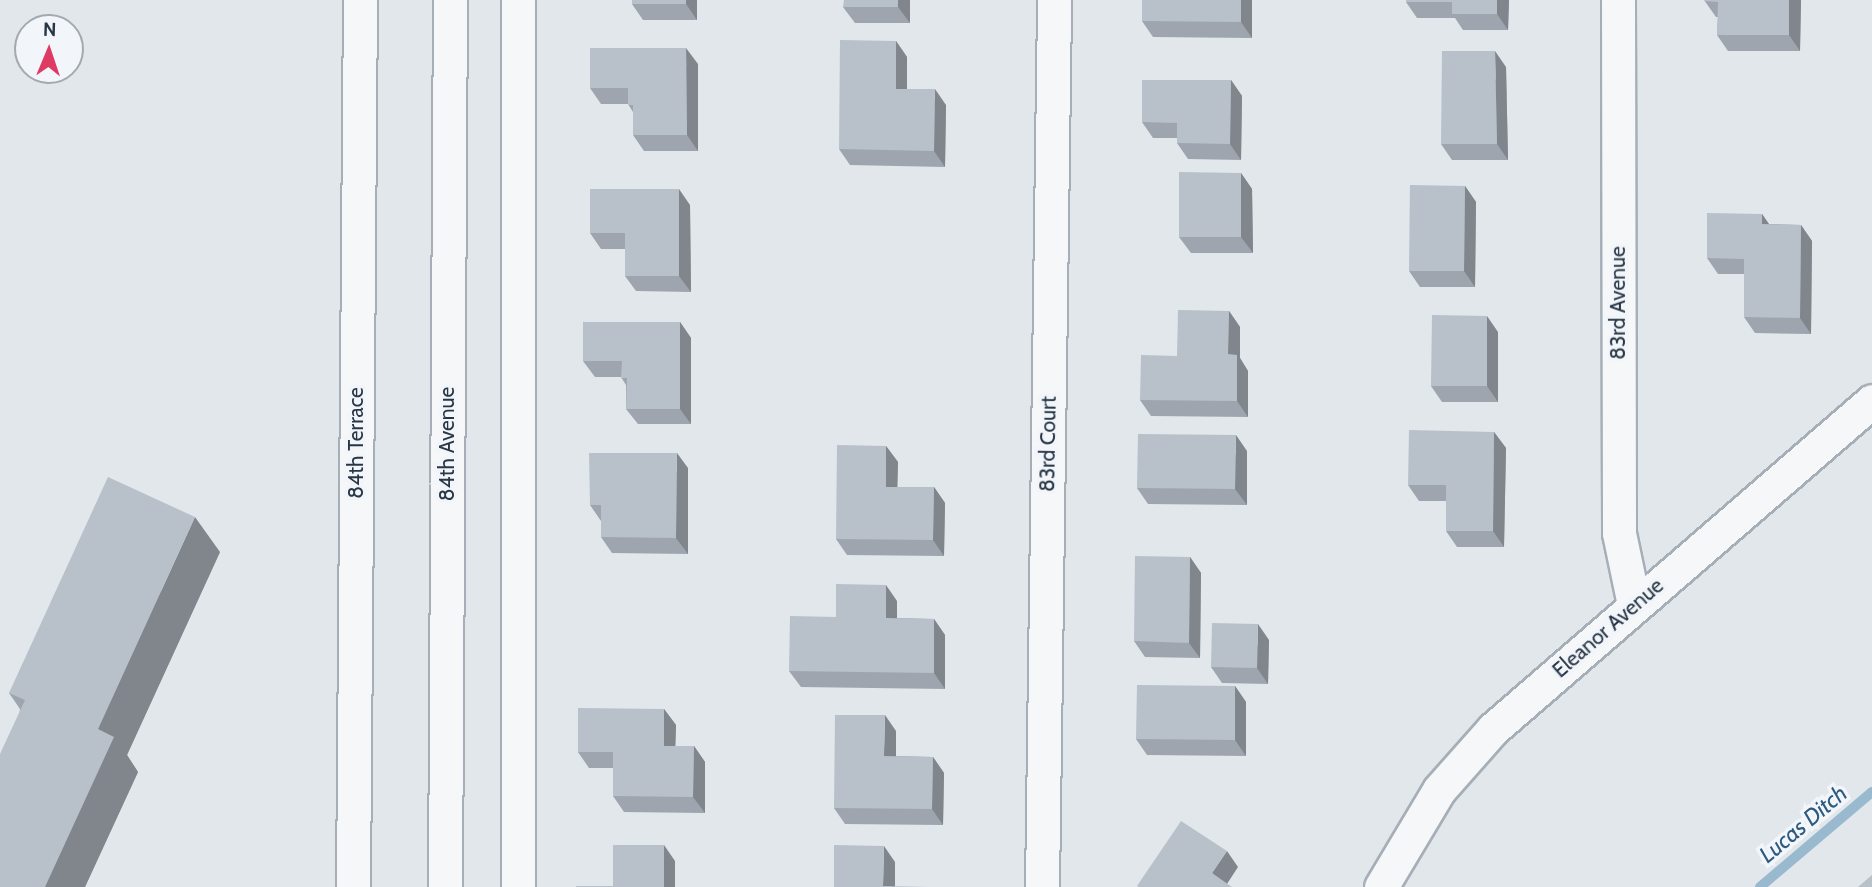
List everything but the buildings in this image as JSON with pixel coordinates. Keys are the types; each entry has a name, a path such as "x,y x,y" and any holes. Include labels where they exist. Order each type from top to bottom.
{"street":[{"name":"84th Terrace","path":"353,887 360,0"},
{"name":"84th Avenue","path":"445,887 450,0"},
{"path":"518,0 518,887"},
{"name":"83rd Court","path":"1042,887 1054,0"},
{"name":"83rd Avenue","path":"1618,0 1619,533 1634,605"},
{"name":"Eleanor Avenue","path":"1381,887 1439,790 1493,729 1872,401"}],"waterway":[{"name":"Lucas Ditch","path":"1760,887 1872,792"}]}
